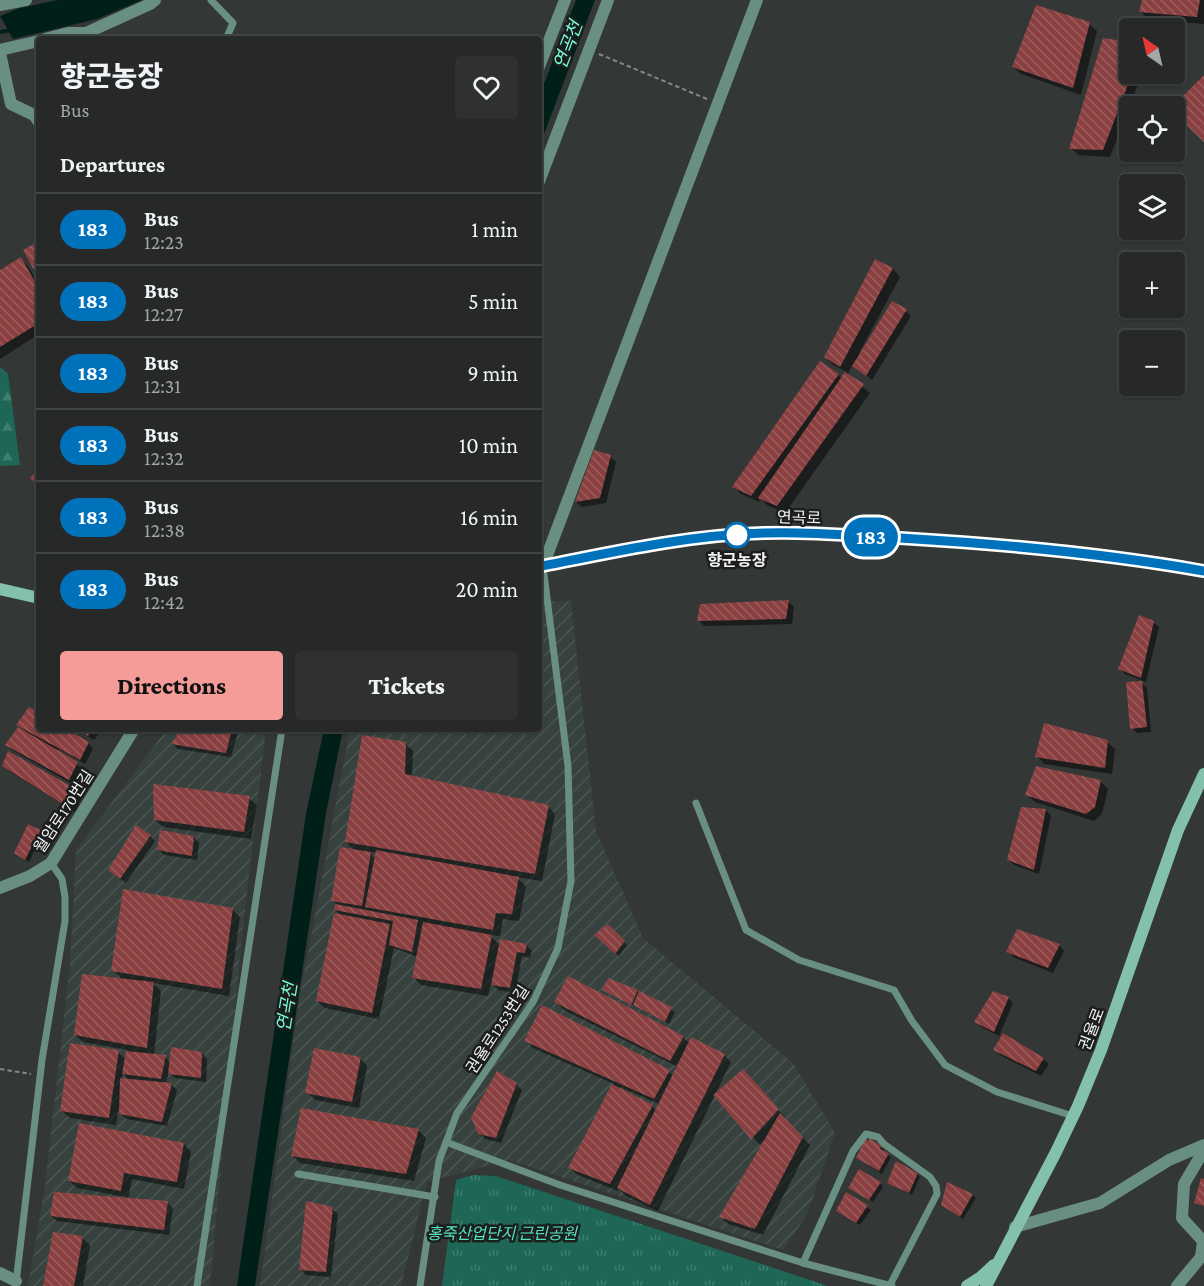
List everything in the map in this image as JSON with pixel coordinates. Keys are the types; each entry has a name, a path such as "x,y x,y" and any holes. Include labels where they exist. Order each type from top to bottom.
{"street":[{"path":"0,5 26,0"},
{"path":"56,36 68,33 86,33 150,4 154,0"},
{"path":"542,59 565,0"},
{"path":"542,173 608,0"},
{"path":"542,564 758,0"},
{"path":"36,41 0,52 11,104 36,118"},
{"name":"연곡로","path":"542,567 644,546 764,533 839,535 1029,547 1139,560 1203,571"},
{"path":"0,589 36,597"},
{"name":"월암로170번길","path":"0,888 30,876 51,863 132,732"},
{"name":"권율로","path":"986,1286 1015,1227 1046,1173 1073,1116 1105,1040 1179,830 1204,774"},
{"path":"1015,1227 1100,1203 1169,1160 1204,1145"},
{"path":"1177,1286 1202,1257 1203,1241 1182,1218 1184,1184 1204,1150"},
{"path":"967,1286 981,1277 1001,1258"},
{"path":"0,1273 16,1283"}],"lane":[{"path":"211,0 233,23 227,36"},
{"name":"권율로1253번길","path":"420,1286 439,1161 446,1142 457,1113 533,1002 558,948 571,881 568,766 542,574"},
{"path":"197,1286 282,732"},
{"path":"696,803 746,930 799,960 894,990 912,1021 945,1065 997,1092 1073,1116"},
{"path":"16,1283 40,1075 64,921 65,897 62,879 51,863"},
{"path":"446,1142 560,1185 803,1263 891,1286 938,1194 936,1186 930,1177 884,1144 878,1137 866,1134 853,1151 803,1263"},
{"path":"298,1174 435,1197"}],"path":[{"path":"589,50 718,103"},
{"path":"0,1069 40,1075"}],"shaded area":[{"path":"571,601 596,831 643,938 793,1063 835,1133 807,1215 783,1250 509,1160 427,1182 401,1286 260,1286 299,1000 349,732 542,732 542,602"},
{"path":"165,732 266,732 241,945 210,1286 28,1286 45,1186 70,964 76,850"}],"green space":[{"path":"0,367 8,374 20,465 0,466"},
{"name":"홍죽산업단지 근린공원","path":"473,1175 496,1176 828,1286 442,1286 456,1180"}],"water":[{"path":"57,0 142,0 97,19 13,39 0,16 20,8"},
{"name":"연곡천","path":"576,0 595,0 542,139 542,89"},
{"name":"연곡천","path":"323,732 342,732 326,813 255,1286 237,1286 306,814"}],"building":[{"path":"1142,0 1200,0 1197,17 1139,12"},
{"path":"1036,5 1090,22 1073,88 1012,67"},
{"path":"1103,38 1119,40 1119,84 1128,84 1124,96 1119,96 1119,108 1103,150 1069,149"},
{"path":"1204,75 1204,142 1185,124 1185,96 1183,96"},
{"path":"36,243 36,274 23,250"},
{"path":"21,257 36,284 36,325 0,347 0,270"},
{"path":"875,259 893,268 840,367 824,357"},
{"path":"892,301 907,309 866,376 852,366"},
{"path":"820,361 839,374 751,496 732,487"},
{"path":"845,372 864,384 777,506 758,498"},
{"path":"594,450 611,455 600,498 575,502"},
{"path":"36,472 36,484 30,478"},
{"path":"789,600 786,619 697,621 700,604"},
{"path":"1139,615 1154,621 1141,678 1118,669"},
{"path":"1142,681 1147,727 1130,729 1126,682"},
{"path":"29,707 36,711 36,732 71,732 89,742 80,760 16,725"},
{"path":"1044,723 1108,740 1105,768 1035,757"},
{"path":"18,727 78,762 69,780 5,745"},
{"path":"179,732 231,732 226,753 171,744"},
{"path":"362,735 406,742 405,774 549,805 535,874 345,842"},
{"path":"8,751 78,790 69,808 2,766"},
{"path":"1036,766 1101,780 1095,807 1086,814 1025,795"},
{"path":"153,784 250,796 244,832 154,820"},
{"path":"1021,807 1046,809 1034,870 1007,860"},
{"path":"28,824 50,835 44,849 33,844 25,860 14,853"},
{"path":"136,825 151,835 120,879 108,870"},
{"path":"160,830 194,836 192,856 157,850"},
{"path":"340,847 371,852 362,906 331,901"},
{"path":"376,850 519,877 512,914 496,913 493,930 365,907"},
{"path":"123,889 233,908 222,989 111,971"},
{"path":"335,904 418,920 412,952 389,945 393,921 334,910"},
{"path":"334,913 390,924 372,1013 316,1001"},
{"path":"423,922 492,935 481,989 412,978"},
{"path":"608,924 625,941 615,954 594,935"},
{"path":"1017,929 1060,944 1048,968 1006,952"},
{"path":"500,939 527,944 525,953 517,952 510,988 491,985"},
{"path":"82,974 154,982 147,1048 74,1035"},
{"path":"568,976 684,1036 670,1061 554,1002"},
{"path":"608,978 638,990 631,1005 602,990"},
{"path":"639,991 672,1007 665,1022 633,1005"},
{"path":"993,991 1009,997 994,1032 974,1022"},
{"path":"542,1005 670,1070 654,1099 524,1041"},
{"path":"1003,1033 1044,1058 1036,1071 993,1050"},
{"path":"691,1037 725,1054 650,1205 617,1188"},
{"path":"70,1043 119,1050 109,1118 60,1111"},
{"path":"171,1047 202,1052 201,1078 168,1074"},
{"path":"314,1048 361,1057 352,1102 305,1093"},
{"path":"126,1051 166,1055 161,1079 122,1074"},
{"path":"743,1069 779,1109 751,1139 713,1095"},
{"path":"497,1071 517,1083 496,1138 478,1134 471,1117"},
{"path":"120,1078 172,1083 162,1122 119,1114"},
{"path":"612,1084 653,1105 610,1184 568,1168"},
{"path":"301,1108 419,1129 406,1174 291,1156"},
{"path":"780,1113 803,1137 755,1229 719,1217"},
{"path":"79,1123 184,1143 177,1182 124,1173 121,1191 68,1181"},
{"path":"870,1138 881,1146 880,1149 889,1153 879,1171 856,1158 865,1139 868,1141"},
{"path":"896,1161 918,1173 909,1193 887,1183"},
{"path":"859,1169 881,1182 869,1200 848,1188"},
{"path":"1201,1178 1204,1179 1204,1206 1194,1203"},
{"path":"947,1182 973,1194 960,1217 941,1205"},
{"path":"54,1192 168,1201 164,1230 50,1216"},
{"path":"846,1192 868,1205 856,1223 836,1211"},
{"path":"306,1201 333,1207 326,1272 299,1270"},
{"path":"53,1232 83,1236 74,1286 43,1286"}],"waterway":[{"path":"0,32 11,30"}],"bus line":[{"name":"183","path":"542,566 644,546 711,537 800,533 1029,547 1139,560 1204,571"}],"place":[{"name":"향군농장","path":"737,535"}]}
